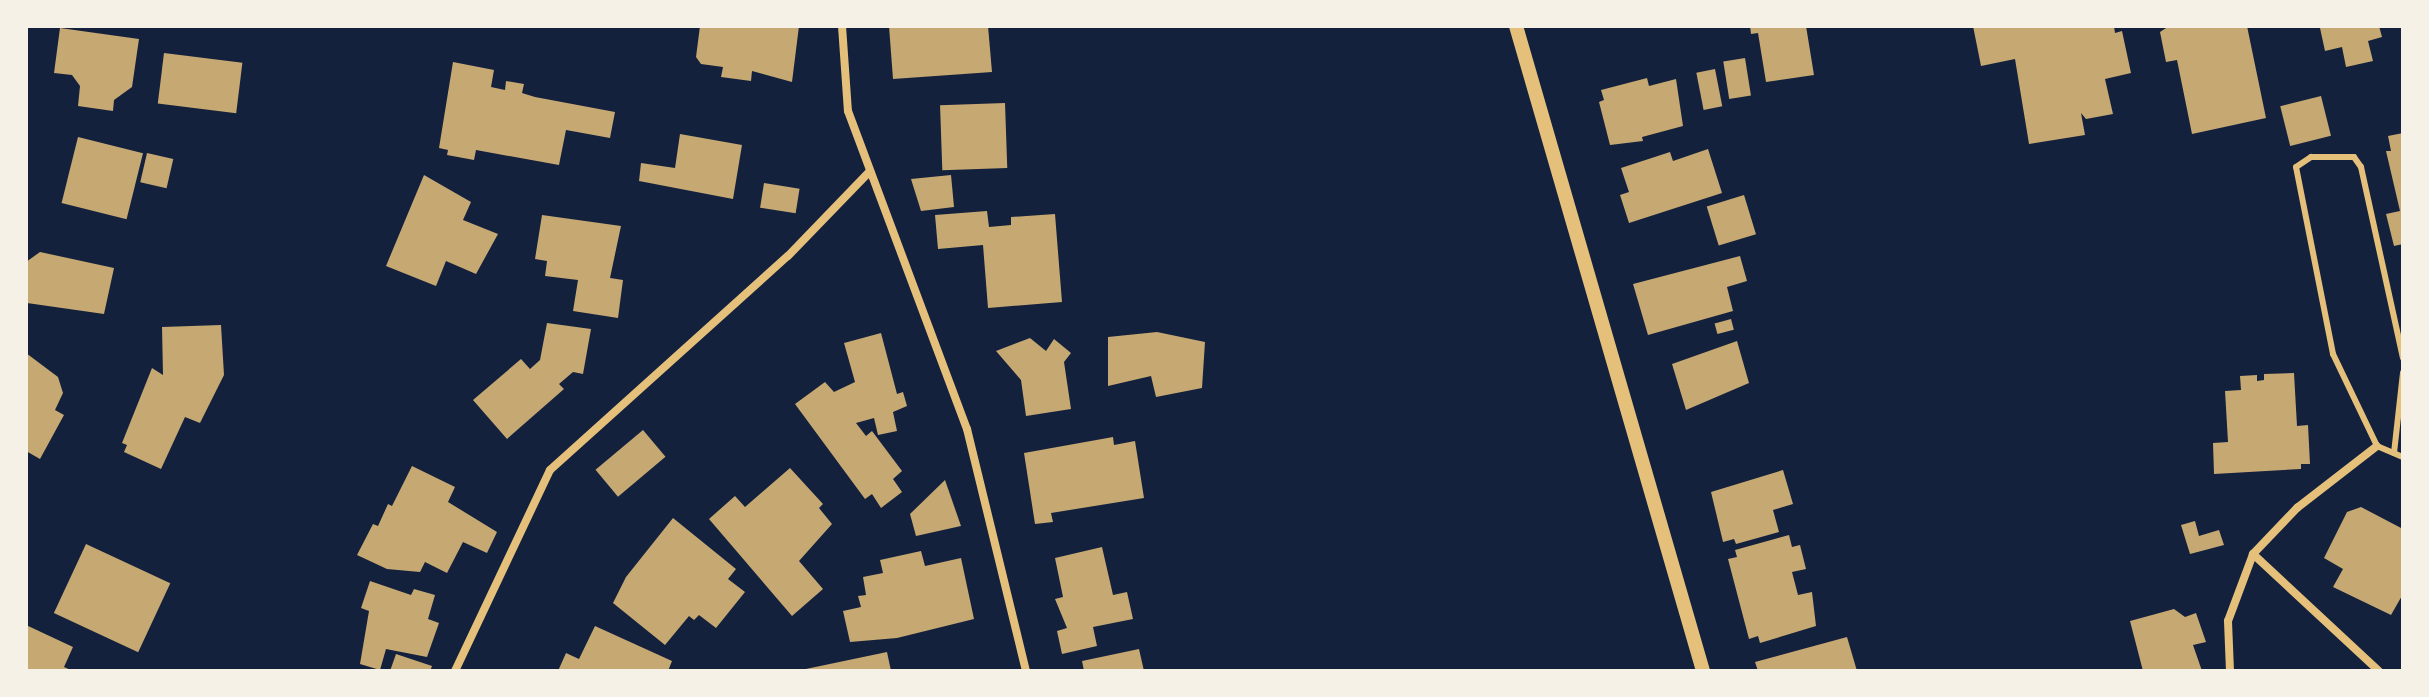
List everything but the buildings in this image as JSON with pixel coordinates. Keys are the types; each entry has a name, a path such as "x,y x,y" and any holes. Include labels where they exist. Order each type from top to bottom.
{"street":[{"path":"842,26 848,111 967,429 1026,671"},
{"path":"1516,26 1703,671"},
{"path":"455,671 550,470 788,256 870,171"},
{"path":"2230,671 2228,621 2253,554 2297,508 2377,446"},
{"path":"2253,554 2379,671"}],"lane":[{"path":"2403,358 2361,167 2354,157 2311,157 2296,167 2333,354 2377,446 2403,457"},
{"path":"2394,453 2403,373"}]}
